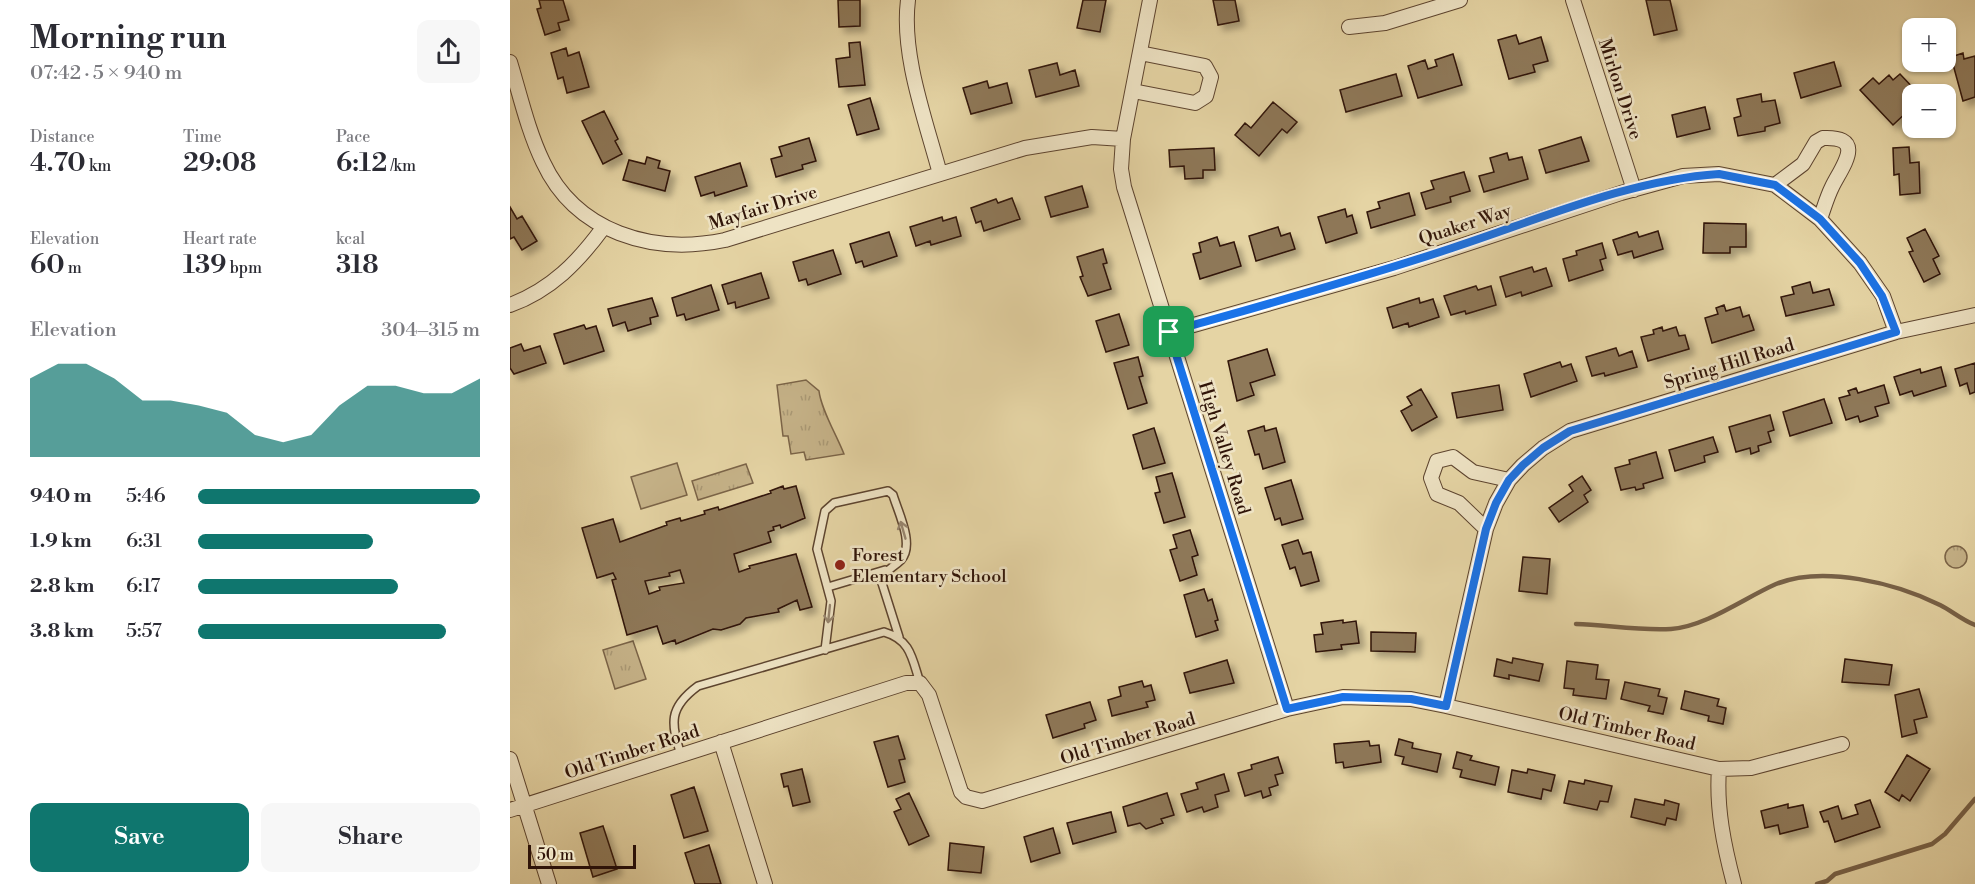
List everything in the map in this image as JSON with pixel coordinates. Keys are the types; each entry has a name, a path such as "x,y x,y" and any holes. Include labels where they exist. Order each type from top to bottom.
{"street":[{"path":"908,0 907,12 914,76 940,174"},
{"name":"High Valley Road","path":"1150,0 1123,139 1121,170 1124,187 1287,709"},
{"path":"1349,27 1385,23 1460,0"},
{"name":"Mirlon Drive","path":"1573,0 1634,190"},
{"path":"1133,91 1195,102 1206,96 1211,77 1205,66 1140,53"},
{"name":"Mayfair Drive","path":"510,62 543,164 562,191 603,228 650,243 701,245 725,240 1026,148 1092,137 1123,139"},
{"path":"1775,185 1803,164 1816,142 1823,138 1840,140 1846,145 1848,156 1846,166 1832,187 1820,219"},
{"name":"Quaker Way","path":"1169,332 1394,268 1634,190 1683,176 1719,174 1775,185 1820,219 1860,263 1882,296 1896,332"},
{"path":"510,305 555,281 582,257 603,228"},
{"name":"Spring Hill Road","path":"1446,706 1486,529 1509,480 1543,448 1570,431 1896,332 1975,315"},
{"path":"1486,529 1459,503 1437,494 1431,478 1437,461 1453,458 1473,472 1509,480"},
{"name":"Old Timber Road","path":"510,810 906,683 920,683 929,695 961,792 966,797 982,801 1287,709 1343,697 1411,699 1719,769 1751,768 1842,744"},
{"path":"721,742 765,884"},
{"path":"510,759 549,884"},
{"path":"1719,769 1717,795 1726,853 1734,884"}],"lane":[{"path":"825,651 831,601 818,549 825,511 834,503 888,491 893,495 906,539 906,551 899,562 885,570 828,587"},
{"path":"885,570 881,583 899,637 908,649 920,683"},
{"path":"681,755 673,729 674,713 685,696 698,686 884,632 899,637"}],"green space":[{"path":"806,380 819,391 826,414 844,454 806,460 804,452 791,454 788,436 783,436 777,385"},
{"path":"677,463 687,495 641,509 631,477"},
{"path":"746,464 753,483 698,500 692,481"},
{"path":"1952,546 1960,546 1967,553 1967,561 1960,568 1952,568 1945,561 1945,553"},
{"path":"633,641 646,679 615,689 603,650"}],"building":[{"path":"539,0 563,0 569,20 558,23 560,30 545,35 537,9 541,8"},
{"path":"838,0 860,0 860,26 839,27"},
{"path":"1083,0 1106,0 1100,32 1077,28"},
{"path":"1213,0 1235,0 1239,21 1218,25"},
{"path":"1646,0 1670,0 1677,30 1654,35"},
{"path":"1516,35 1519,44 1541,37 1548,61 1533,65 1535,72 1509,79 1498,40"},
{"path":"860,42 865,85 839,87 836,59 850,57 849,43"},
{"path":"566,48 568,56 579,52 589,87 567,93 563,77 558,79 551,53"},
{"path":"1963,53 1964,59 1975,56 1975,97 1963,101 1955,72 1956,55"},
{"path":"1453,54 1462,85 1418,98 1408,66 1425,60 1428,69 1437,66 1435,60"},
{"path":"1834,62 1841,86 1801,98 1794,73"},
{"path":"1057,63 1060,75 1075,70 1079,86 1036,97 1029,70"},
{"path":"1396,74 1402,96 1346,112 1340,90"},
{"path":"1900,74 1909,84 1902,84 1902,117 1893,125 1860,90 1873,78 1879,84 1889,75 1893,80"},
{"path":"987,81 989,88 1007,83 1012,103 971,114 963,88"},
{"path":"1761,94 1762,102 1775,100 1780,123 1765,127 1765,131 1738,136 1734,118 1741,116 1737,99"},
{"path":"870,98 879,129 857,135 848,105"},
{"path":"1273,102 1297,122 1287,133 1282,129 1259,156 1235,135 1245,123 1251,128"},
{"path":"1705,107 1710,129 1677,137 1672,115"},
{"path":"604,111 618,139 615,141 622,154 603,164 582,121"},
{"path":"1581,137 1589,161 1546,173 1539,150"},
{"path":"809,138 816,161 802,165 803,169 776,177 771,159 782,156 779,147"},
{"path":"1909,147 1910,163 1919,162 1920,193 1900,195 1899,174 1894,175 1893,148"},
{"path":"1214,148 1215,170 1203,170 1203,178 1185,179 1184,166 1170,167 1169,150"},
{"path":"1507,153 1509,160 1522,157 1528,179 1484,192 1479,176 1494,172 1490,158"},
{"path":"647,157 660,161 658,168 670,171 665,191 623,180 629,160 645,164"},
{"path":"740,163 747,186 715,196 714,192 701,196 695,177"},
{"path":"1464,172 1470,191 1450,197 1451,202 1426,209 1421,193 1434,189 1431,181"},
{"path":"1082,186 1088,207 1051,217 1045,197"},
{"path":"1409,193 1415,215 1371,228 1367,212 1380,208 1378,202"},
{"path":"1012,198 1020,219 984,231 981,221 976,223 971,208 996,199 998,203"},
{"path":"510,207 517,219 522,216 537,241 522,250 514,237 510,239"},
{"path":"1345,209 1347,217 1352,215 1357,233 1326,243 1318,217"},
{"path":"942,217 943,221 956,217 961,236 931,245 930,241 916,246 910,227"},
{"path":"1704,223 1746,224 1746,247 1730,247 1730,253 1703,253"},
{"path":"1278,227 1281,236 1290,233 1295,249 1256,261 1249,236"},
{"path":"1925,229 1939,256 1933,259 1940,274 1924,282 1909,252 1913,251 1907,238"},
{"path":"1658,231 1663,249 1634,258 1632,251 1618,255 1613,240 1637,232 1639,237"},
{"path":"889,232 897,256 864,267 862,261 856,263 850,244"},
{"path":"1217,237 1220,246 1234,242 1241,266 1200,279 1193,254 1201,252 1199,243"},
{"path":"1602,243 1606,258 1600,260 1603,270 1569,281 1563,259 1577,255 1576,251"},
{"path":"1103,249 1107,263 1103,264 1111,289 1088,296 1080,277 1083,276 1077,257"},
{"path":"833,250 841,274 808,285 806,279 799,281 793,262"},
{"path":"1532,267 1534,272 1546,268 1552,286 1522,296 1521,292 1506,297 1500,277"},
{"path":"761,273 769,298 736,308 735,302 728,304 722,285"},
{"path":"1810,282 1813,293 1829,289 1834,305 1786,316 1781,297 1794,294 1792,287"},
{"path":"711,285 719,310 686,320 684,314 677,316 672,298"},
{"path":"1476,286 1478,290 1491,286 1496,305 1466,314 1465,311 1451,315 1444,296"},
{"path":"652,298 658,316 650,318 651,324 628,331 625,322 613,326 608,309"},
{"path":"1419,298 1420,303 1433,299 1439,317 1409,327 1408,323 1393,328 1387,308"},
{"path":"1724,305 1726,311 1740,307 1743,317 1749,315 1754,330 1712,343 1705,318 1718,314 1716,308"},
{"path":"1119,314 1129,345 1106,352 1096,321"},
{"path":"584,325 586,329 596,326 604,351 564,364 554,334"},
{"path":"1662,327 1663,331 1676,327 1679,336 1685,335 1689,349 1648,361 1641,337 1654,334 1653,330"},
{"path":"521,344 524,351 540,346 546,363 514,374 510,368 510,348"},
{"path":"1616,348 1619,356 1632,351 1637,367 1605,376 1604,373 1592,376 1586,357"},
{"path":"1267,349 1275,375 1250,383 1254,395 1237,401 1228,361"},
{"path":"1138,357 1143,376 1139,377 1147,403 1128,409 1114,363"},
{"path":"1560,362 1562,367 1571,364 1577,381 1531,397 1524,374"},
{"path":"1975,363 1975,392 1970,394 1967,383 1960,386 1955,369"},
{"path":"1941,367 1946,386 1914,396 1912,391 1900,395 1894,377 1920,369 1921,373"},
{"path":"1499,385 1503,410 1457,418 1452,393"},
{"path":"1884,385 1889,403 1875,407 1878,416 1860,422 1858,416 1846,420 1839,398 1850,395 1848,391 1856,388 1858,393"},
{"path":"1421,389 1437,417 1412,431 1401,411 1412,405 1407,397"},
{"path":"1824,399 1832,423 1790,436 1783,412"},
{"path":"1770,415 1774,430 1768,432 1771,442 1758,446 1759,451 1751,454 1750,448 1736,452 1729,427"},
{"path":"1264,426 1265,431 1276,428 1285,462 1263,469 1259,454 1255,455 1248,431"},
{"path":"1154,428 1165,463 1143,469 1133,435"},
{"path":"1713,437 1718,452 1704,456 1705,462 1675,471 1669,450"},
{"path":"1656,452 1663,478 1643,484 1644,488 1621,490 1615,468 1630,464 1629,460"},
{"path":"1172,473 1185,517 1164,523 1155,493 1160,492 1156,477"},
{"path":"1582,476 1591,490 1584,495 1588,502 1559,522 1549,508 1573,491 1569,485"},
{"path":"1291,480 1303,519 1282,525 1280,518 1275,520 1265,488"},
{"name":"Forest Elementary School","path":"783,486 784,489 796,486 805,518 781,528 780,525 773,527 774,530 768,532 771,542 734,554 739,572 750,568 749,566 796,554 812,607 800,610 797,600 778,609 779,612 746,618 740,624 721,630 713,629 676,644 675,640 663,644 657,626 627,635 612,580 616,579 613,573 597,578 582,528 613,519 620,542 667,525 666,522 680,518 681,521 705,514 704,511 718,507 719,510 771,493 770,491","holes":["680,570 684,583 659,587 660,590 649,594 645,581 670,576 669,573"]},
{"path":"1190,530 1198,555 1192,557 1197,575 1180,581 1170,550 1177,548 1173,535"},
{"path":"1298,540 1303,554 1311,552 1319,581 1301,586 1295,567 1290,569 1282,545"},
{"path":"1523,557 1550,559 1547,594 1519,591"},
{"path":"1204,589 1208,601 1212,599 1218,620 1215,621 1218,630 1196,637 1184,595"},
{"path":"1343,620 1343,623 1356,621 1359,643 1341,645 1342,649 1316,652 1314,635 1323,634 1321,623"},
{"path":"1371,632 1416,633 1415,652 1371,651"},
{"path":"1513,658 1543,664 1539,681 1509,675 1509,679 1494,676 1497,659 1512,663"},
{"path":"1845,659 1892,665 1889,685 1842,682"},
{"path":"1227,660 1234,683 1190,693 1184,673"},
{"path":"1567,661 1598,665 1596,679 1609,680 1606,699 1573,695 1574,689 1564,688"},
{"path":"1142,681 1144,687 1151,685 1155,700 1146,702 1148,707 1112,716 1108,700 1121,696 1119,687"},
{"path":"1625,682 1660,689 1658,696 1667,698 1663,714 1648,711 1650,706 1621,699"},
{"path":"1919,689 1927,717 1914,720 1917,733 1902,737 1895,695"},
{"path":"1685,691 1719,699 1717,706 1726,708 1723,724 1708,721 1709,716 1681,709"},
{"path":"1090,702 1096,720 1084,724 1085,728 1053,738 1046,715"},
{"path":"898,736 905,759 899,760 905,782 888,787 874,742"},
{"path":"1399,739 1413,743 1412,748 1441,754 1437,772 1402,764 1404,757 1395,755"},
{"path":"1369,741 1370,746 1379,745 1381,762 1344,768 1343,762 1336,763 1334,744"},
{"path":"1457,752 1472,756 1470,760 1499,767 1495,785 1460,777 1462,770 1453,768"},
{"path":"1907,755 1930,769 1910,801 1902,795 1899,801 1885,792"},
{"path":"1278,757 1283,773 1275,775 1278,785 1269,788 1271,795 1263,798 1261,791 1245,796 1238,773 1252,769 1251,765"},
{"path":"802,769 810,802 793,806 788,786 784,787 781,774"},
{"path":"1528,769 1555,775 1551,791 1543,789 1541,799 1508,792 1512,770 1527,773"},
{"path":"1224,774 1229,791 1215,795 1218,807 1204,812 1202,807 1187,812 1181,794 1198,789 1196,783"},
{"path":"1585,780 1612,786 1608,802 1600,801 1597,810 1564,803 1569,781 1584,784"},
{"path":"694,787 708,831 684,838 671,795"},
{"path":"909,793 929,836 909,845 894,812 901,809 896,799"},
{"path":"1167,793 1174,815 1161,819 1163,823 1146,829 1140,823 1128,826 1123,807"},
{"path":"1635,799 1664,805 1665,800 1679,804 1676,820 1667,818 1665,825 1631,817"},
{"path":"1870,800 1880,827 1835,842 1828,821 1824,822 1820,812 1838,806 1842,819 1858,814 1855,805"},
{"path":"1788,804 1788,808 1803,805 1808,827 1780,834 1778,825 1765,828 1761,811"},
{"path":"1111,812 1116,832 1073,844 1067,823"},
{"path":"603,826 617,869 593,877 580,833"},
{"path":"1053,828 1060,853 1031,862 1024,837"},
{"path":"950,843 984,847 981,873 948,870"},
{"path":"709,845 721,884 695,884 685,853"}],"waterway":[{"path":"1576,624 1647,629 1685,627 1712,617 1776,584 1815,576 1837,576 1881,584 1922,597 1975,625"},
{"path":"1817,884 1827,881 1835,874 1932,844 1945,834 1975,799"}],"place":[{"name":"Forest Elementary School","path":"840,565"}],"route":[{"path":"1719,174 1775,185 1820,219 1860,263 1882,296 1896,332 1570,431 1543,448 1523,465 1509,480 1496,503 1486,529 1446,706 1411,699 1343,697 1287,709 1169,332 1394,268 1621,193 1683,176 1719,174"}]}
